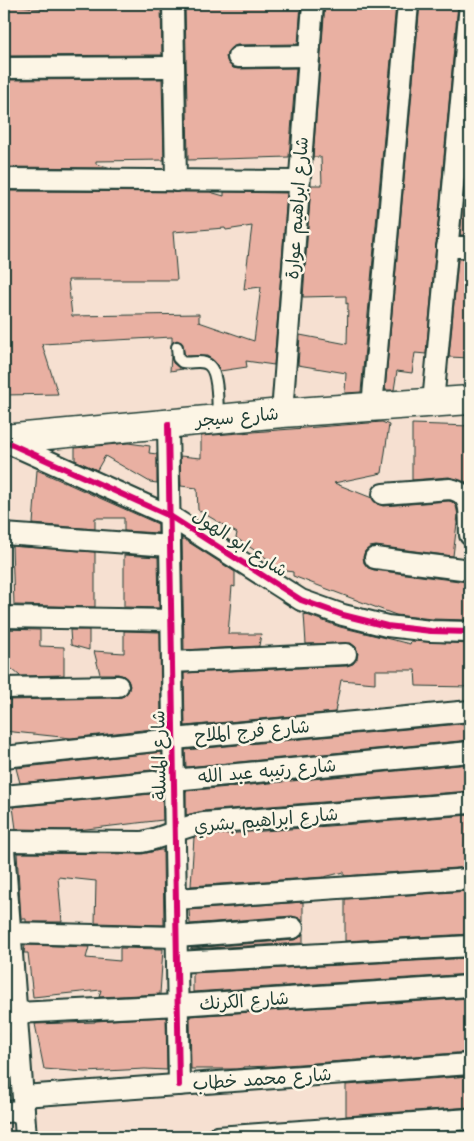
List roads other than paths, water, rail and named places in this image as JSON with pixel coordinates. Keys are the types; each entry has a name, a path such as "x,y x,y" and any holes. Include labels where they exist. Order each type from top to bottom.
{"main road":[{"name":"شارع سيجر","path":"4,440 282,413 470,400"}],"street":[{"path":"173,4 176,181"},
{"name":"شارع ابراهيم عوارة","path":"282,413 313,4"},
{"path":"372,407 408,4"},
{"path":"433,402 446,247 461,194 470,13"},
{"path":"238,57 309,56"},
{"path":"4,68 174,66"},
{"path":"4,179 299,182"},
{"path":"446,247 470,247"},
{"name":"شارع المسلة","path":"168,424 179,1085"},
{"name":"شارع ابو الهول","path":"4,440 170,516 301,600 343,615 387,626 431,632 470,632"},
{"path":"383,494 457,490 463,494 468,502 470,535"},
{"path":"4,534 170,546"},
{"path":"375,558 470,570"},
{"path":"4,617 172,620"},
{"path":"172,662 346,654"},
{"path":"4,688 118,686"},
{"name":"شارع فرج الملاح","path":"4,757 470,711"},
{"name":"شارع رتيبه عبد الله","path":"4,796 470,752"},
{"name":"شارع ابراهيم بشري","path":"4,840 142,842 159,838 194,824 470,802"},
{"path":"4,849 13,1018 24,1104 26,1137"},
{"path":"176,899 470,879"},
{"path":"8,928 177,937 293,928"},
{"path":"177,962 470,946"},
{"name":"شارع الكرنك","path":"13,1018 470,986"},
{"name":"شارع محمد خطاب","path":"4,1112 24,1104 179,1085 470,1064"},
{"path":"217,1137 470,1119"}],"lane":[{"path":"178,346 178,358 182,362 203,362 209,364 213,369 216,380 218,419"}]}
